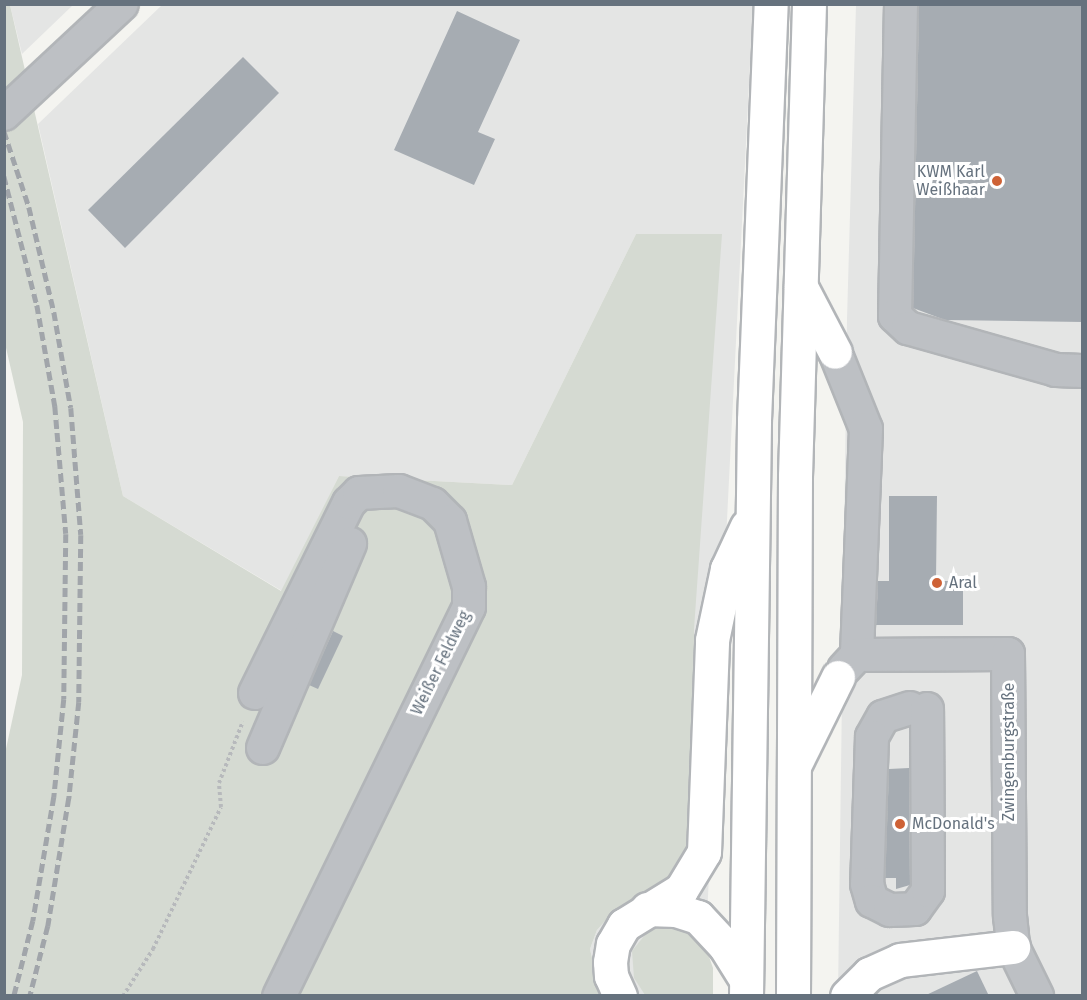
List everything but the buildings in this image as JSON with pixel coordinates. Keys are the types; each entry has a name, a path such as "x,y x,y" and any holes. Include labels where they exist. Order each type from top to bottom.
{"highway":[{"path":"745,987 753,514 771,4"},
{"path":"793,996 791,771 799,282 809,4"},
{"path":"799,282 835,352"},
{"path":"620,996 611,976 613,944 624,925 681,890 704,852 712,640 727,569 753,514"},
{"path":"791,771 848,666"},
{"path":"647,909 676,910 698,917 725,946 745,987"},
{"path":"847,996 869,974 900,960 1013,947"}],"street":[{"path":"4,114 122,4"},
{"path":"901,4 896,316 908,328 1056,370 1083,371"},
{"path":"835,352 866,429 848,666"},
{"path":"255,693 349,503 359,493 375,490"},
{"path":"263,748 375,490"},
{"name":"Weißer Feldweg","path":"279,996 469,607 459,545 443,499 399,491 375,490"},
{"name":"Zwingenburgstraße","path":"848,666 1008,654 1009,895 1013,947 1037,996"},
{"path":"918,708 928,891 915,909 890,910 872,901 867,884 872,737 883,717 918,708"}],"path":[{"path":"123,996 153,949 221,807 219,783 230,748 255,693"}],"shaded area":[{"path":"10,4 73,5 22,54"},
{"path":"5,5 10,5 123,496 281,591 339,476 512,485 636,234 722,234 694,629 695,857 674,878 615,910 597,930 590,949 596,976 607,995 5,996 4,758 22,675 23,422 4,339"},
{"path":"162,5 753,5 703,995 607,995 596,976 590,949 597,930 615,910 674,878 695,857 694,629 636,234 512,485 339,476 282,591 123,496 38,124"},
{"path":"856,5 1082,5 1082,995 838,995 847,319"},
{"path":"669,920 693,931 706,948 713,968 713,995 645,995 634,978 632,951 648,931"}],"railway":[{"path":"4,131 29,207 54,312 71,408 81,535 79,702 69,798 48,926 30,996"},
{"path":"4,176 37,305 55,406 66,534 64,699 54,797 33,921 14,996"}],"place":[{"name":"KWM Karl Weißhaar","path":"997,181"},
{"name":"Aral","path":"937,583"},
{"name":"McDonald's","path":"900,824"}]}
